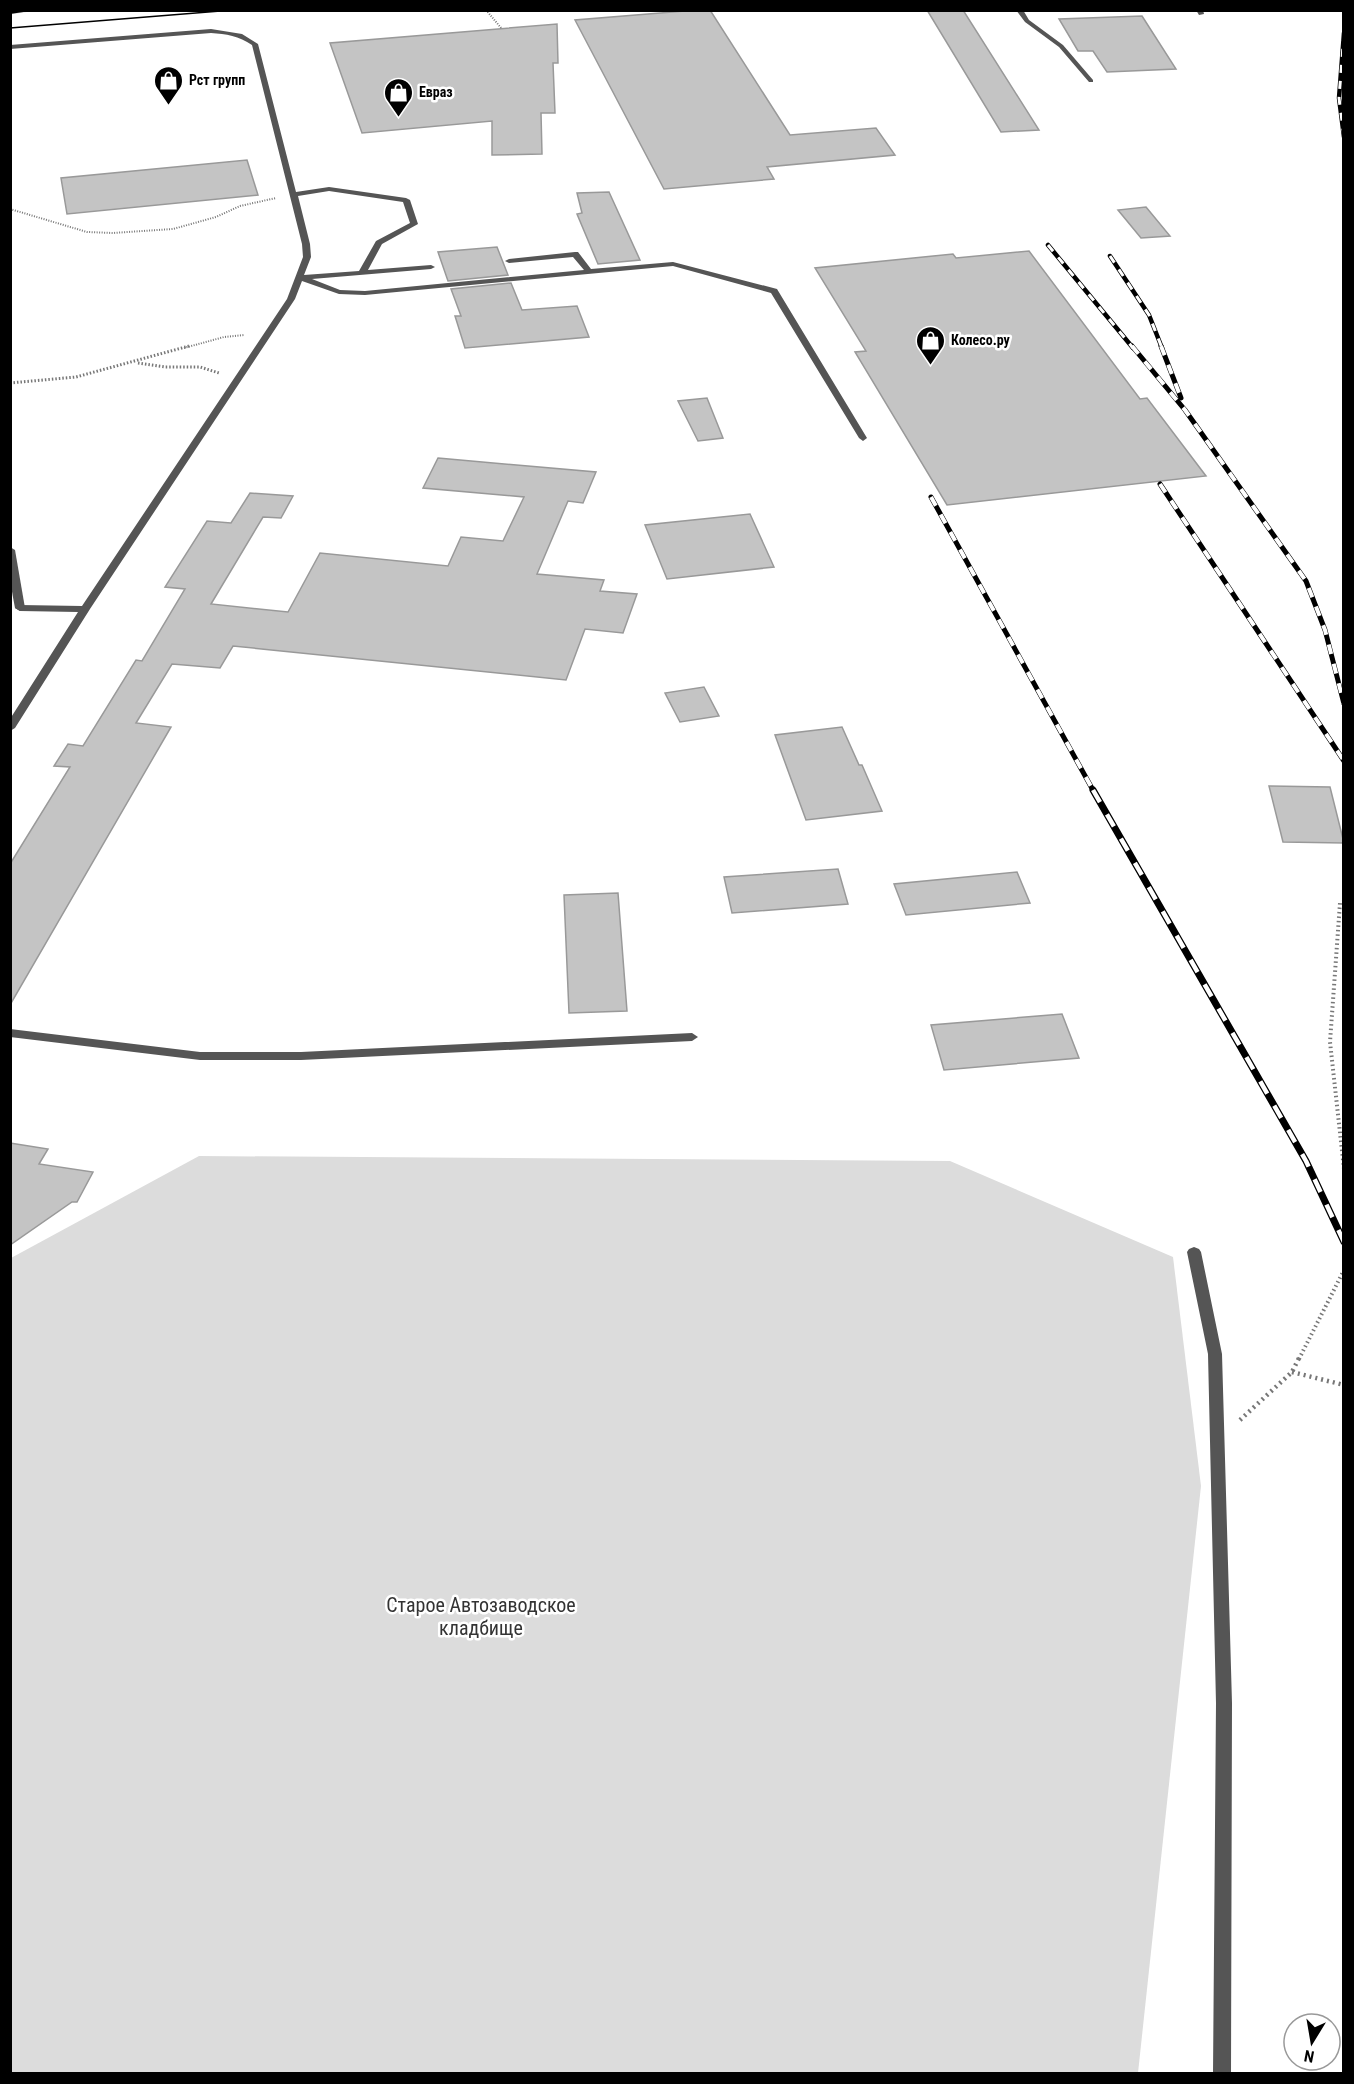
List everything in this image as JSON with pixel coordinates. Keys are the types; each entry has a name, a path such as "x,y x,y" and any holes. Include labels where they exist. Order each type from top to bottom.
{"main road":[{"path":"10,12 33,10"}],"street":[{"path":"1019,10 1027,21 1061,46 1092,81"},
{"path":"10,46 211,31 232,32 247,37 255,44 295,194 308,257 291,299 85,609 10,728"},
{"path":"295,194 329,189 406,200 414,224 379,243 362,273"},
{"path":"509,261 575,254 590,273"},
{"path":"301,278 339,292 365,293 673,264 774,291 863,438"},
{"path":"301,278 430,267"},
{"path":"10,550 20,608 85,609"},
{"path":"10,1033 200,1056 301,1056 692,1037"},
{"path":"1194,1252 1215,1354 1224,1703 1222,2073"}],"path":[{"path":"486,10 502,29"},
{"path":"10,209 87,232 113,233 173,229 216,217 240,207 295,194"},
{"path":"10,383 76,376 224,338 269,332"},
{"path":"134,362 165,367 200,367 207,371 238,376"},
{"path":"1344,901 1340,903 1330,1042 1344,1169"},
{"path":"1216,1443 1292,1372 1344,1270"},
{"path":"1292,1372 1344,1385"}],"green space":[{"name":"Старое Автозаводское кладбище","path":"199,1156 950,1161 1173,1257 1201,1486 1138,2073 11,2073 11,1258"}],"building":[{"path":"710,10 790,135 876,128 895,155 767,167 774,179 664,189 575,20"},
{"path":"927,10 963,10 1039,130 1001,132"},
{"path":"1142,16 1176,69 1107,72 1093,51 1078,51 1059,19"},
{"path":"557,24 558,63 553,63 555,113 541,113 542,154 492,155 492,121 362,133 330,43"},
{"path":"247,160 258,195 67,214 61,178"},
{"path":"609,192 640,260 598,264 577,214 582,213 577,193"},
{"path":"1146,207 1170,236 1141,238 1118,210"},
{"path":"497,247 508,275 448,281 438,252"},
{"path":"1029,251 1140,399 1147,398 1206,476 947,505 855,352 866,351 815,268 953,254 956,258"},
{"path":"511,283 522,310 577,306 589,337 465,348 455,316 461,316 451,289"},
{"path":"707,398 723,438 698,441 678,401"},
{"path":"438,458 596,472 583,503 568,501 537,574 604,580 600,591 637,594 623,633 585,629 566,680 233,646 220,668 172,664 136,723 171,727 10,1005 10,864 70,767 54,766 68,744 83,746 136,660 142,661 185,589 165,587 207,521 231,523 250,493 293,496 281,518 263,517 211,604 288,612 320,553 448,566 461,537 503,541 524,497 423,488"},
{"path":"750,514 774,567 667,579 645,525"},
{"path":"704,687 719,716 680,722 665,693"},
{"path":"842,727 882,811 806,820 775,735"},
{"path":"1269,786 1330,787 1344,843 1283,842"},
{"path":"838,869 848,904 732,913 724,877"},
{"path":"1017,872 1030,903 906,915 894,884"},
{"path":"618,893 627,1011 569,1013 564,895"},
{"path":"1062,1014 1079,1058 944,1070 931,1025"},
{"path":"10,1143 48,1149 39,1164 93,1172 77,1202 72,1202 10,1245"}],"tram line":[{"path":"10,28 233,10"}],"railway":[{"path":"1344,33 1339,98 1344,137"},
{"path":"1048,245 1133,348"},
{"path":"1110,256 1149,315 1162,348"},
{"path":"1132,346 1185,410 1306,581 1325,630 1344,704"},
{"path":"1161,346 1181,398"},
{"path":"1160,484 1344,761"},
{"path":"931,497 1094,792"},
{"path":"1093,790 1306,1161 1344,1242"}],"place":[{"name":"Рст групп","path":"168,106"},
{"name":"Евраз","path":"398,118"},
{"name":"Колесо.ру","path":"930,366"}]}
